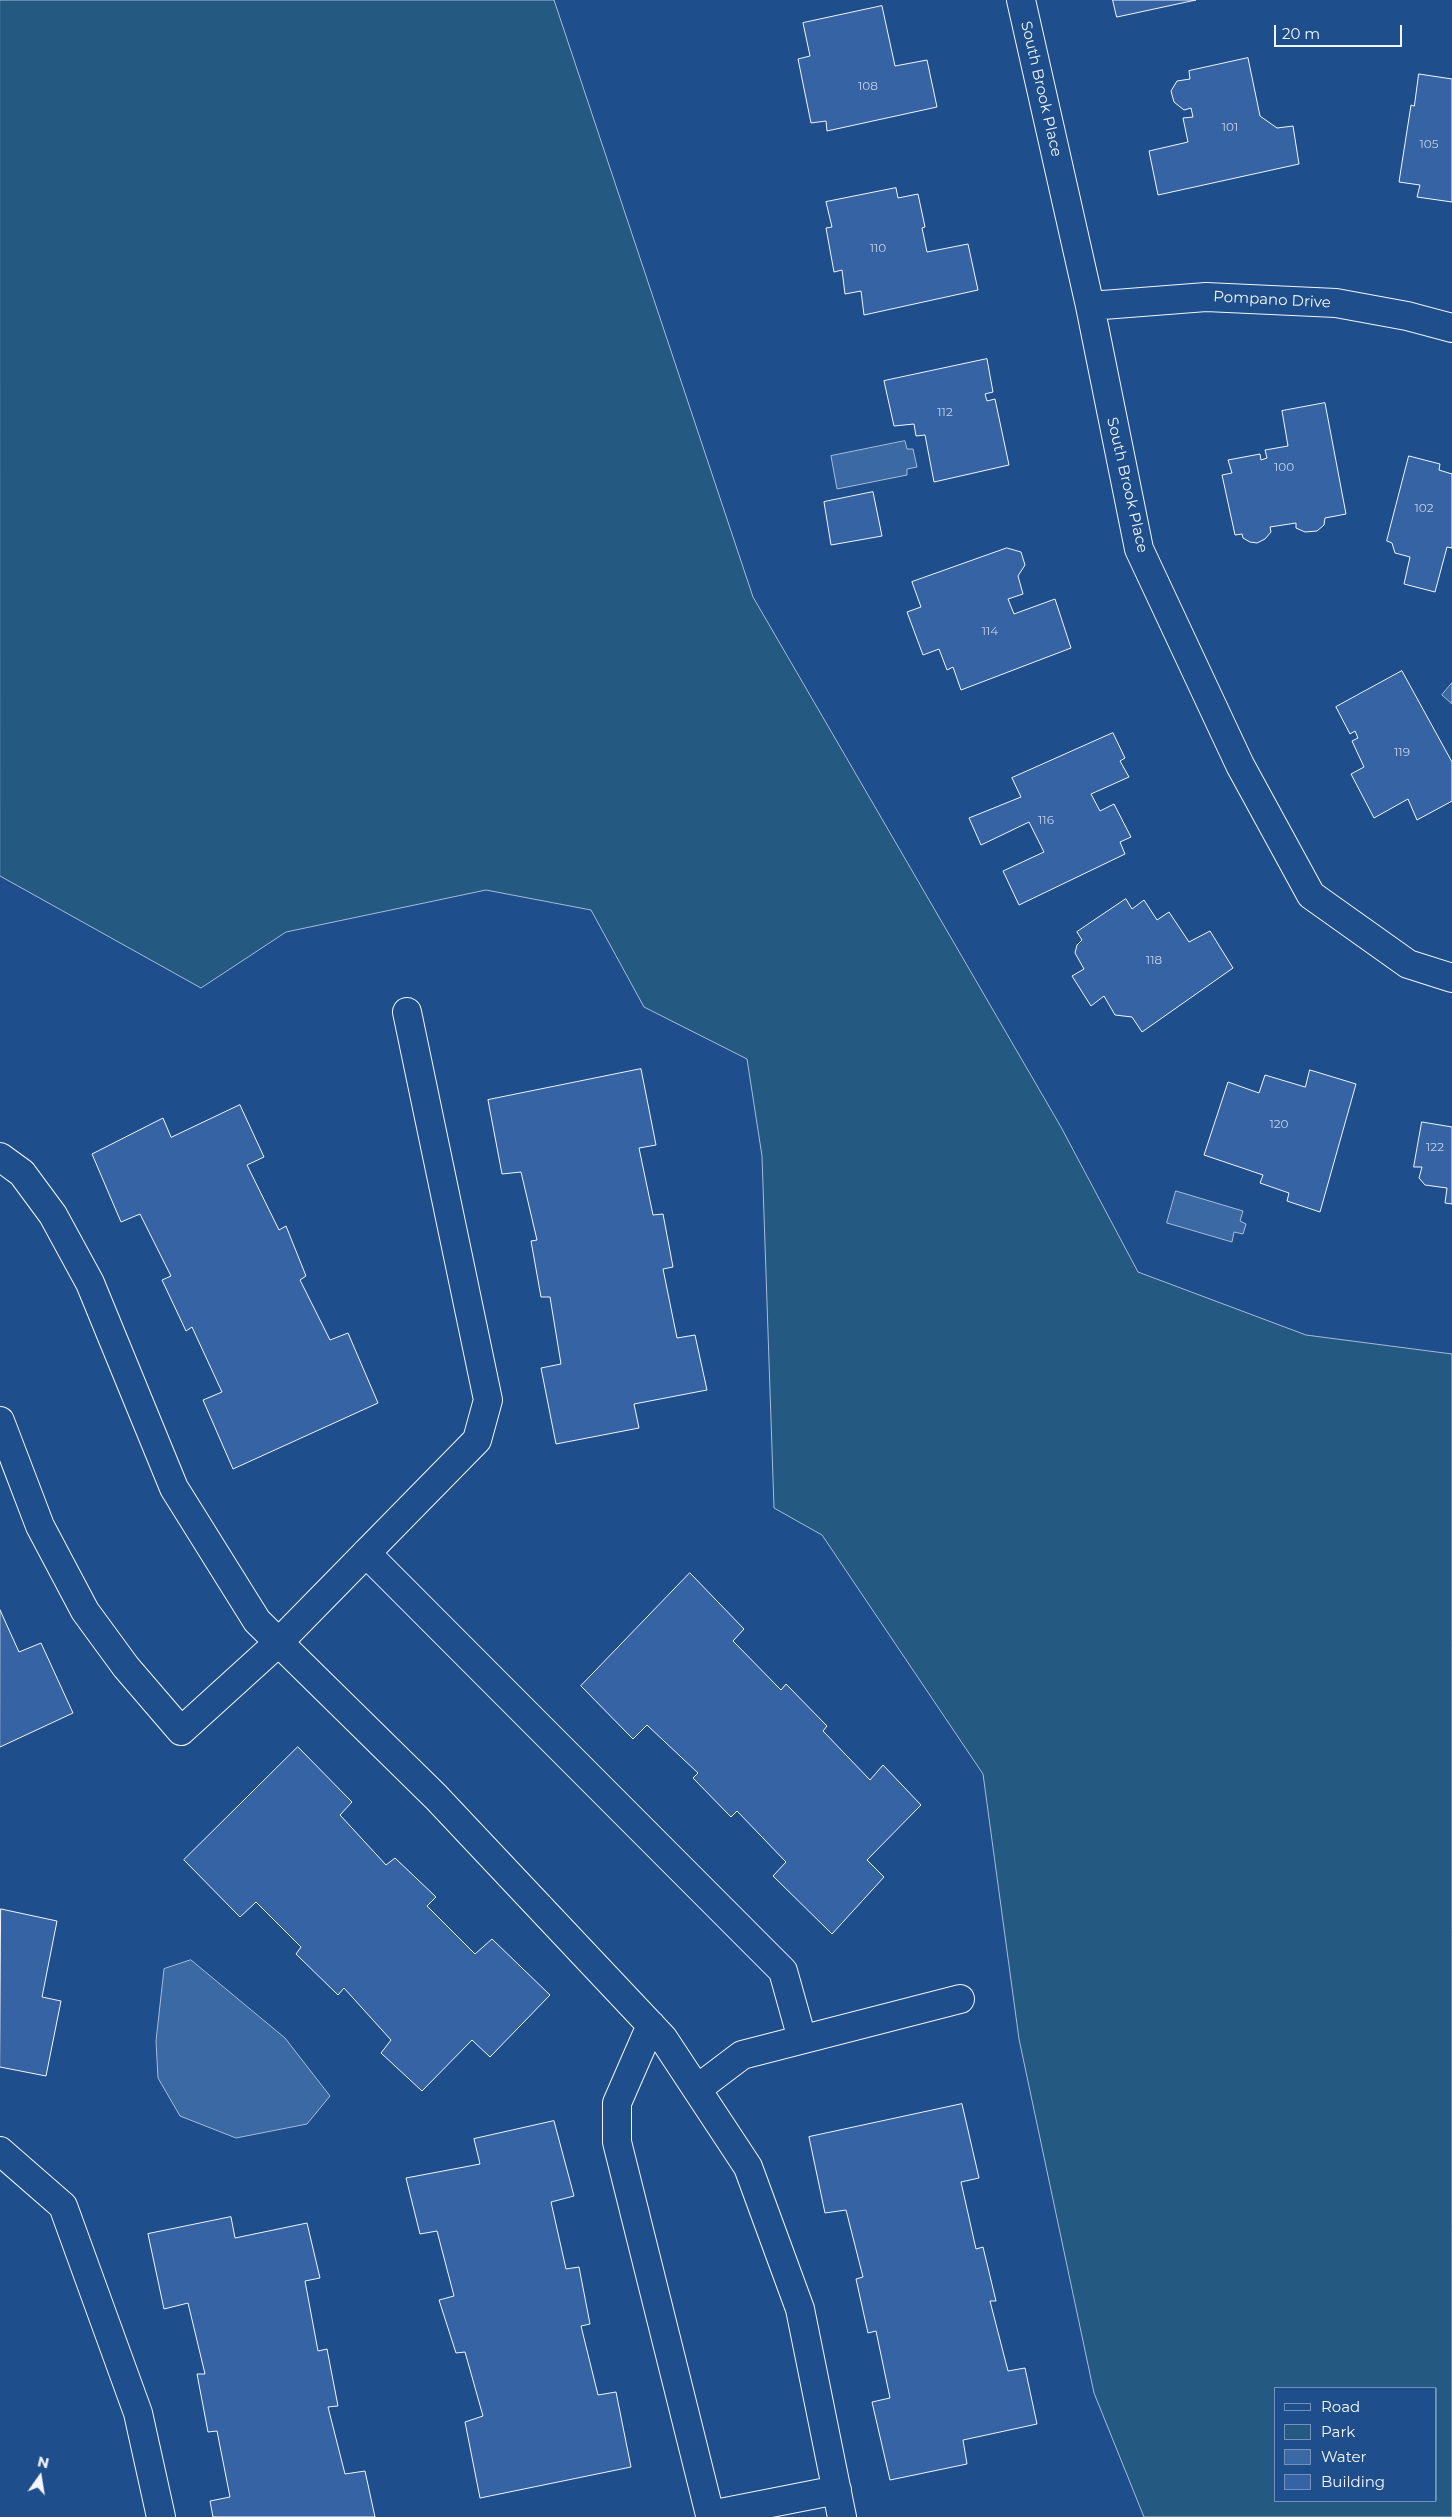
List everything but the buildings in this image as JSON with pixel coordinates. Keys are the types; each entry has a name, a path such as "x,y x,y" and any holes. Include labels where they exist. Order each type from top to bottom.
{"street":[{"name":"South Brook Place","path":"1021,0 1090,306 1139,549 1240,765 1311,895 1408,964 1452,978"},
{"name":"Pompano Drive","path":"1090,306 1206,297 1336,303 1407,316 1452,328"},
{"path":"0,1421 40,1526 85,1611 126,1667 181,1731 279,1642 477,1440 488,1400 407,1012"},
{"path":"0,1156 22,1174 53,1215 90,1283 174,1488 257,1621 436,1797 663,2038 748,2167 800,2309 842,2517"},
{"path":"366,1554 783,1971 802,2038"},
{"path":"698,2090 742,2055 802,2038 960,1999"},
{"path":"651,2025 617,2103 617,2142 710,2515 836,2490"},
{"path":"0,2151 63,2206 138,2412 160,2517"}],"green space":[{"path":"0,0 554,0 753,597 1061,1127 1138,1272 1306,1335 1452,1354 1452,2517 1144,2517 1094,2393 1019,2039 983,1774 822,1535 774,1508 762,1156 747,1059 644,1007 591,910 486,890 286,932 201,988 0,876"}],"water":[{"path":"905,441 907,449 913,449 917,467 907,469 907,475 837,489 831,456"},
{"path":"1452,683 1452,704 1442,695"},
{"path":"1176,1191 1243,1211 1240,1221 1246,1224 1243,1234 1234,1232 1232,1242 1167,1223"},
{"path":"191,1960 285,2038 330,2096 307,2124 236,2138 180,2116 158,2078 156,2041 164,1969"}]}
